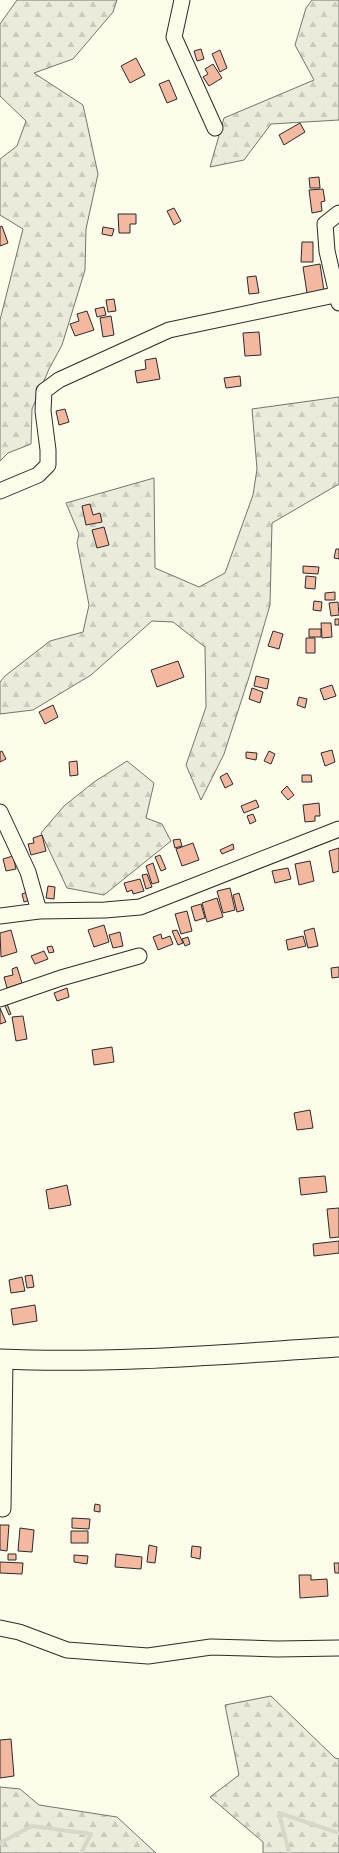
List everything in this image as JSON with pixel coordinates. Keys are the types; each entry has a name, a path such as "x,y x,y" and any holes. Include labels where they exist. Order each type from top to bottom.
{"main road":[{"path":"2,1359 64,1361 171,1357 339,1347"}],"street":[{"path":"182,0 174,37 215,128"},
{"path":"0,491 38,476 48,465 48,450 43,411 44,391 59,380 169,330 338,298 328,251 325,224 339,213"},
{"path":"0,812 28,872 39,911"},
{"path":"0,916 39,911 105,910 140,906 339,829"},
{"path":"0,999 61,978 139,956"},
{"path":"2,1359 3,1510"},
{"path":"0,1628 19,1632 67,1650 148,1656 211,1647 277,1649 339,1648"}],"green space":[{"path":"17,0 117,0 113,12 73,59 34,73 83,105 98,174 86,229 85,270 62,345 49,369 32,409 31,444 8,453 0,461 0,320 23,229 0,215 0,159 17,146 26,121 0,96 0,24"},
{"path":"312,0 339,0 339,120 271,124 244,160 210,167 224,118 314,80 295,45 306,8"},
{"path":"339,397 339,484 272,523 270,605 250,674 224,754 201,800 186,765 206,707 205,647 173,622 152,621 91,675 33,710 0,714 0,682 5,676 50,641 83,632 89,605 77,543 79,534 66,503 154,478 155,568 199,587 225,573 253,495 257,469 252,409"},
{"path":"127,761 154,783 146,818 162,824 171,841 104,895 67,888 41,833 64,806 94,782"},
{"path":"271,1696 335,1758 339,1759 339,1853 263,1853 263,1842 210,1797 239,1775 225,1705"},
{"path":"0,1787 20,1789 39,1805 117,1817 156,1853 0,1853"}],"building":[{"path":"201,49 204,59 197,61 194,51"},
{"path":"220,50 227,68 220,72 212,54"},
{"path":"136,58 145,75 130,83 121,66"},
{"path":"213,64 222,78 209,86 203,77 208,74 205,69"},
{"path":"169,80 177,99 167,103 159,84"},
{"path":"300,123 305,132 284,145 279,135"},
{"path":"319,177 320,188 310,188 309,178"},
{"path":"323,189 325,201 321,202 322,211 312,213 309,190"},
{"path":"174,208 181,221 174,225 167,211"},
{"path":"118,214 136,214 136,224 130,224 130,233 119,233"},
{"path":"2,226 8,243 0,246 0,227"},
{"path":"103,227 114,229 112,236 102,234"},
{"path":"302,242 313,242 313,262 301,262"},
{"path":"320,264 324,291 307,293 303,267"},
{"path":"256,276 259,293 249,294 247,277"},
{"path":"114,299 116,311 108,312 106,300"},
{"path":"104,307 106,315 97,317 95,309"},
{"path":"87,311 94,330 75,336 70,324 79,321 77,314"},
{"path":"111,316 114,335 103,337 100,318"},
{"path":"259,332 261,355 245,356 243,333"},
{"path":"156,358 160,379 137,383 135,371 146,369 145,360"},
{"path":"240,376 241,386 226,388 224,378"},
{"path":"65,409 69,422 59,425 56,411"},
{"path":"90,504 93,515 100,513 102,522 86,525 82,506"},
{"path":"104,527 109,545 97,548 92,530"},
{"path":"336,549 339,549 339,559 334,558"},
{"path":"303,566 319,567 318,574 303,573"},
{"path":"306,576 316,577 315,589 305,588"},
{"path":"335,592 335,600 325,600 325,593"},
{"path":"314,601 322,602 321,611 313,610"},
{"path":"338,602 339,615 331,616 329,603"},
{"path":"335,619 339,619 339,625 335,625"},
{"path":"321,623 331,623 332,637 322,638"},
{"path":"309,629 321,629 321,637 309,637"},
{"path":"273,631 283,634 279,649 268,646"},
{"path":"306,638 315,638 315,653 306,653"},
{"path":"178,661 184,677 157,687 151,670"},
{"path":"256,676 269,679 267,689 254,686"},
{"path":"332,685 336,696 324,700 320,689"},
{"path":"252,688 263,692 260,703 249,699"},
{"path":"299,697 307,699 305,708 297,705"},
{"path":"53,705 58,717 45,724 39,712"},
{"path":"332,750 335,762 325,766 321,753"},
{"path":"2,751 6,759 0,762 0,752"},
{"path":"269,751 275,754 271,764 264,761"},
{"path":"246,752 257,753 256,760 246,758"},
{"path":"77,761 78,775 70,776 69,762"},
{"path":"227,773 233,784 225,788 220,777"},
{"path":"302,775 311,775 312,782 302,782"},
{"path":"287,786 294,795 288,800 281,792"},
{"path":"256,800 259,807 244,813 241,806"},
{"path":"319,803 320,816 315,816 315,821 305,822 303,805"},
{"path":"253,814 256,821 250,824 247,816"},
{"path":"42,835 46,851 31,855 28,844 34,843 33,838"},
{"path":"180,839 182,846 175,848 173,840"},
{"path":"193,843 199,860 182,866 176,849"},
{"path":"233,844 234,849 222,854 220,850"},
{"path":"339,848 339,871 333,873 329,851"},
{"path":"160,855 166,869 161,871 155,857"},
{"path":"13,856 16,869 6,871 3,859"},
{"path":"310,861 314,881 299,885 295,864"},
{"path":"153,863 159,882 152,884 146,866"},
{"path":"288,868 291,879 275,883 272,871"},
{"path":"147,874 152,887 146,889 142,875"},
{"path":"140,879 144,891 133,894 132,890 127,892 124,883"},
{"path":"48,886 55,887 54,899 46,898"},
{"path":"230,888 235,910 223,913 217,891"},
{"path":"30,891 33,899 24,902 22,894"},
{"path":"239,893 244,910 237,912 233,895"},
{"path":"217,898 223,917 207,922 202,903"},
{"path":"201,904 205,918 195,921 191,907"},
{"path":"187,911 192,931 181,934 175,914"},
{"path":"104,925 109,942 94,947 88,930"},
{"path":"314,928 318,946 308,948 304,931"},
{"path":"11,930 17,952 1,957 0,933"},
{"path":"177,930 183,943 178,945 172,931"},
{"path":"120,932 123,946 113,948 109,935"},
{"path":"161,934 162,939 170,936 173,944 158,950 153,937"},
{"path":"303,936 306,946 288,950 286,940"},
{"path":"188,937 190,944 185,946 182,939"},
{"path":"52,946 54,952 49,953 47,947"},
{"path":"44,951 48,959 35,964 31,956"},
{"path":"17,967 22,983 7,988 4,977 13,975 12,969"},
{"path":"339,967 339,977 332,978 331,968"},
{"path":"67,988 69,997 57,1001 54,993"},
{"path":"7,1004 11,1014 9,1015 5,1006"},
{"path":"0,1008 6,1022 0,1024"},
{"path":"23,1016 27,1039 16,1041 12,1017"},
{"path":"112,1047 114,1062 94,1065 92,1050"},
{"path":"310,1110 313,1128 297,1130 294,1113"},
{"path":"325,1176 327,1192 301,1195 299,1178"},
{"path":"67,1185 71,1205 49,1209 46,1190"},
{"path":"339,1208 339,1237 330,1238 327,1209"},
{"path":"339,1241 339,1253 314,1256 313,1244"},
{"path":"32,1275 34,1287 27,1288 25,1276"},
{"path":"22,1277 25,1291 11,1293 9,1280"},
{"path":"35,1305 37,1321 13,1325 11,1309"},
{"path":"95,1504 100,1505 100,1512 94,1511"},
{"path":"72,1518 90,1519 89,1529 72,1528"},
{"path":"0,1525 9,1525 7,1551 0,1550"},
{"path":"20,1528 34,1530 32,1552 18,1551"},
{"path":"71,1531 88,1531 88,1543 71,1543"},
{"path":"149,1545 157,1547 155,1563 147,1562"},
{"path":"192,1546 201,1547 200,1559 191,1557"},
{"path":"8,1554 16,1554 16,1560 8,1560"},
{"path":"116,1554 142,1557 141,1569 115,1567"},
{"path":"74,1555 88,1556 87,1564 74,1562"},
{"path":"0,1562 23,1563 22,1574 0,1573"},
{"path":"334,1563 339,1563 339,1573 335,1573"},
{"path":"299,1575 311,1575 311,1580 327,1579 328,1596 300,1598"},
{"path":"11,1739 14,1776 0,1778 0,1740"}],"waterway":[{"path":"289,1853 279,1813 339,1833"},
{"path":"0,1843 32,1826 91,1834 81,1853"}]}
